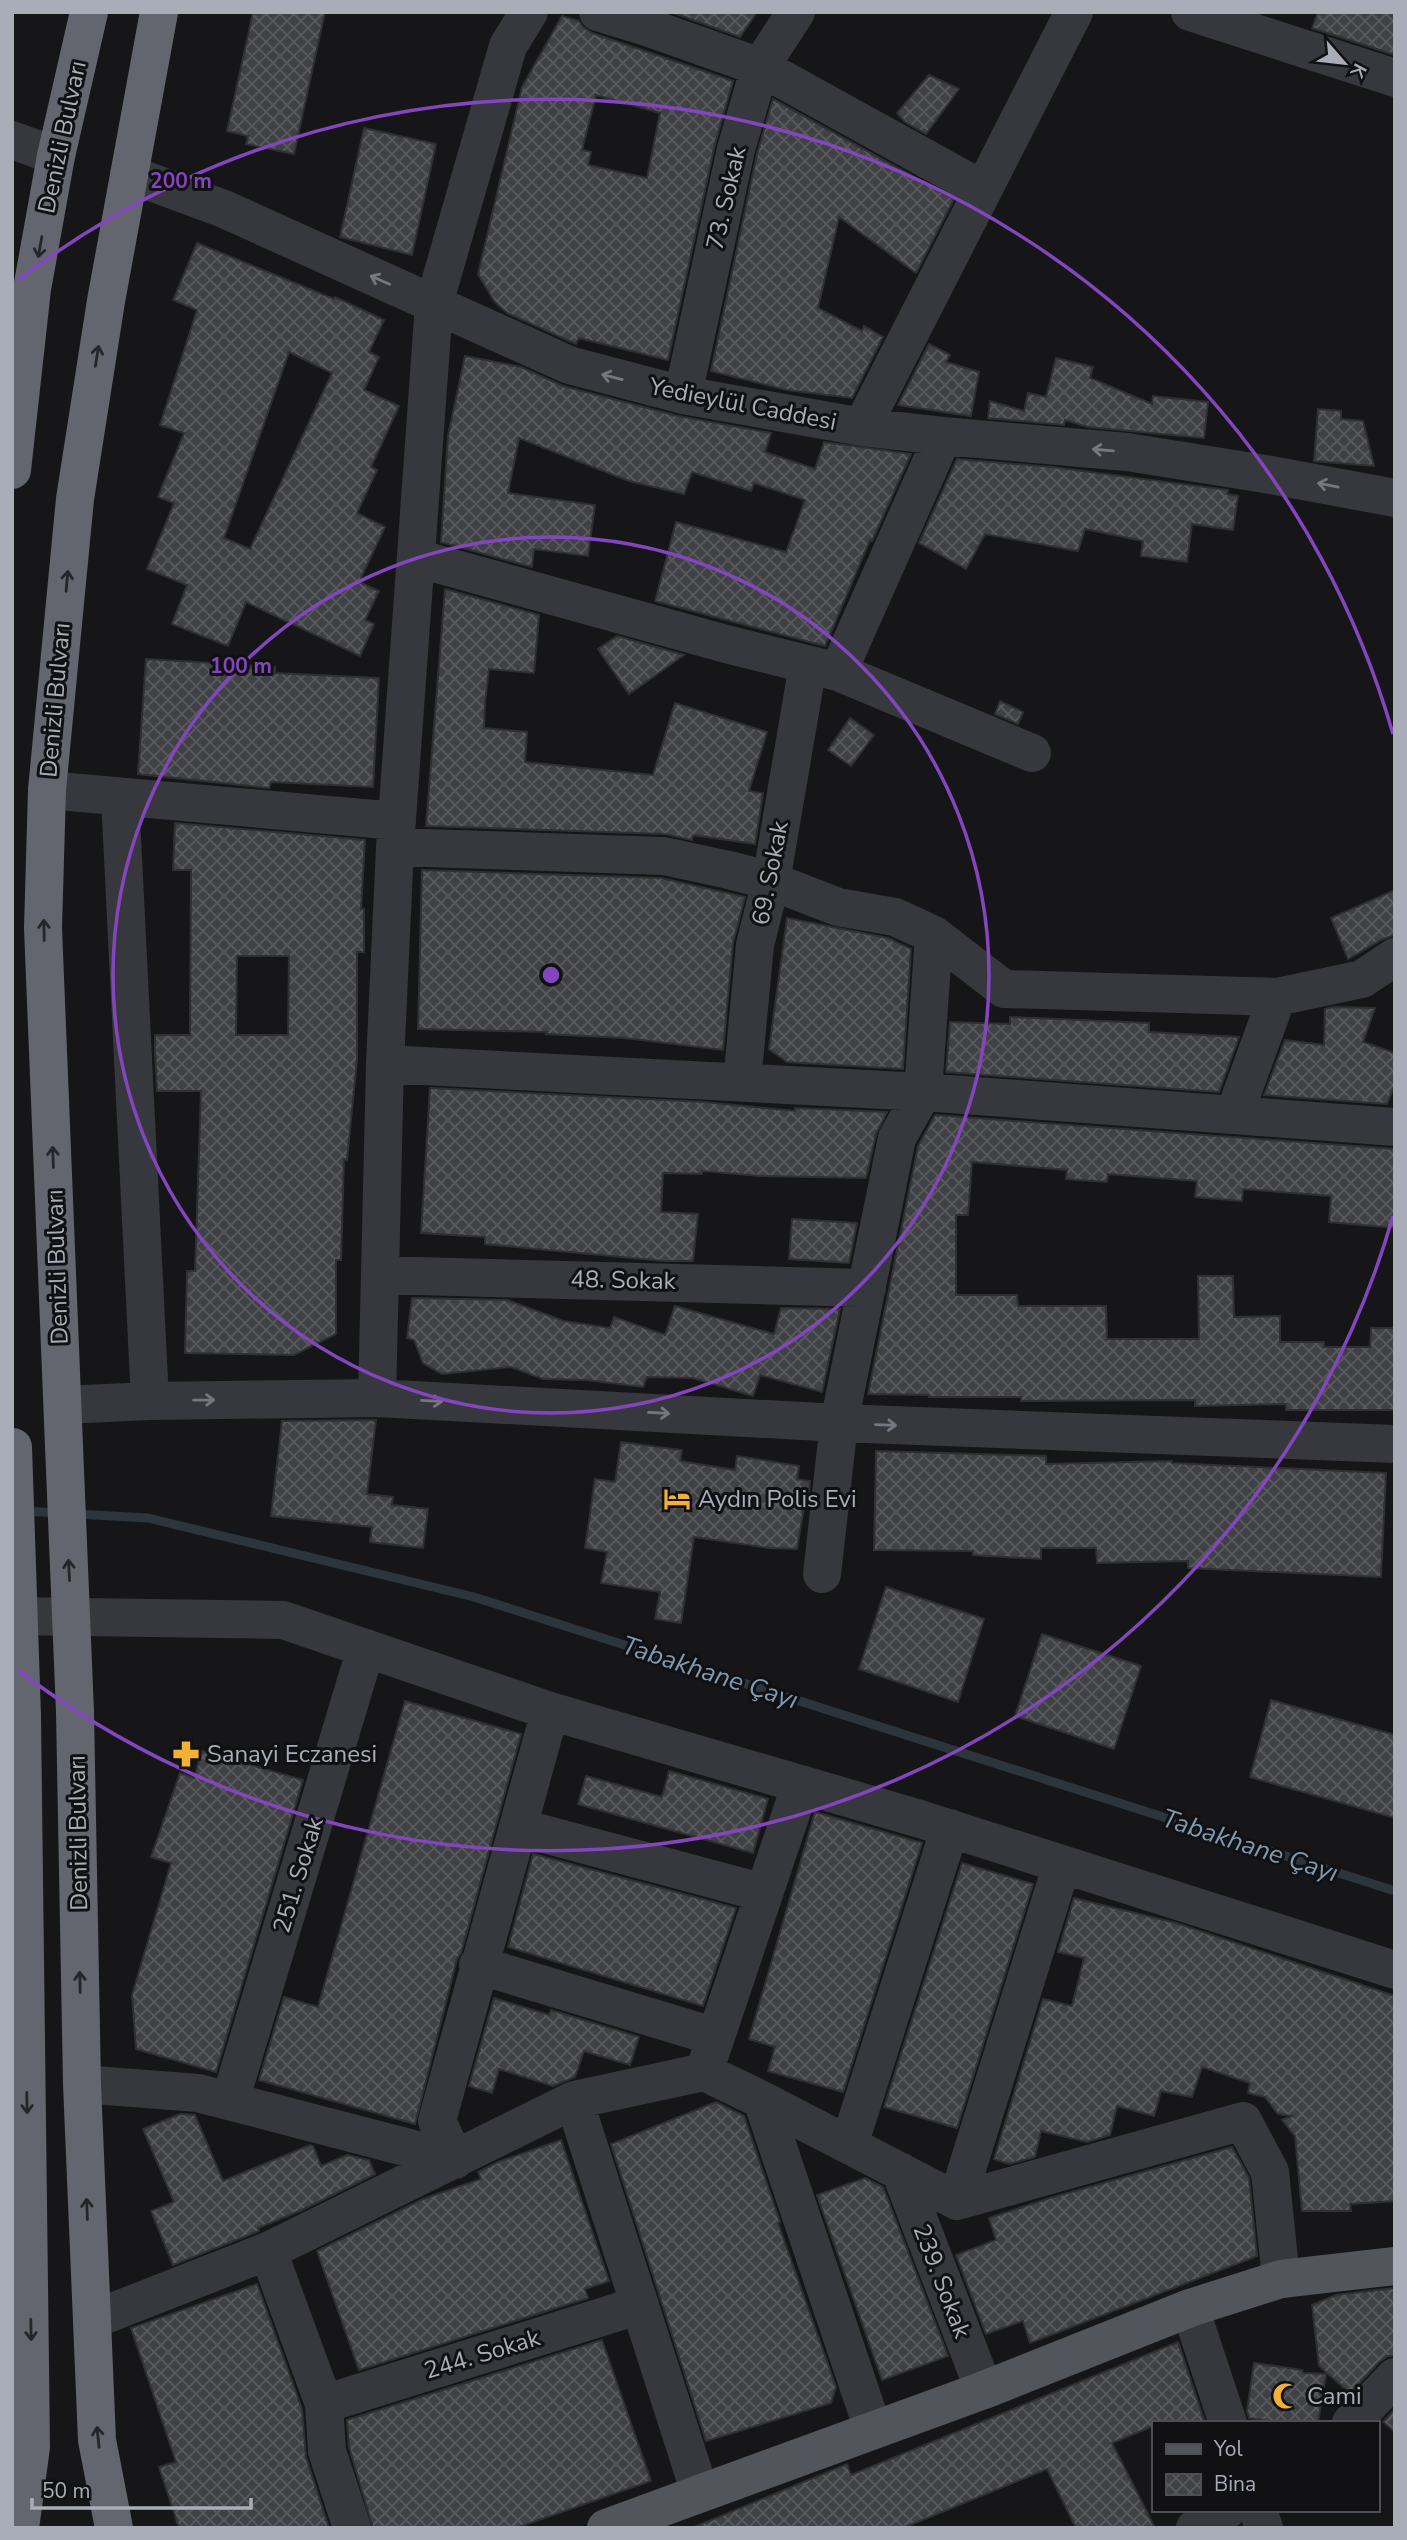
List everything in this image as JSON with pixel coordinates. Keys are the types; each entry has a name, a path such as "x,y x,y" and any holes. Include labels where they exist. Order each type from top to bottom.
{"highway":[{"name":"Denizli Bulvarı","path":"12,470 14,424 32,289 56,156 89,12"},
{"name":"Denizli Bulvarı","path":"114,2528 97,2440 82,2084 75,1712 43,928 47,790 75,499 106,301 159,12"},
{"path":"12,1434 22,1716 19,2049 22,2447 20,2528"}],"main road":[{"path":"606,2528 984,2390 1190,2308 1281,2280 1395,2266"}],"street":[{"path":"377,1398 384,1063 396,834 434,304 508,46 529,12"},
{"path":"598,12 648,27 760,68 983,190"},
{"name":"73. Sokak","path":"682,396 736,149 760,68 796,12"},
{"path":"862,426 1074,12"},
{"path":"1190,12 1395,78"},
{"path":"12,140 56,156"},
{"name":"Yedieylül Caddesi","path":"129,174 224,209 569,365 682,396 862,426 1127,452 1395,498"},
{"name":"69. Sokak","path":"742,1082 752,970 823,668 943,436"},
{"path":"416,558 823,668 1032,753"},
{"path":"47,790 120,797 396,834 664,856 771,881 838,907 895,917 934,935 1004,989 1277,997 1378,984 1395,957"},
{"path":"120,797 150,1401"},
{"path":"822,1574 839,1423 897,1138 923,1092 934,935"},
{"path":"1234,1115 1277,997"},
{"path":"384,1063 923,1092 1395,1127"},
{"name":"48. Sokak","path":"380,1275 867,1288"},
{"path":"63,1405 377,1398 839,1423 1395,1444"},
{"path":"12,1615 283,1620 550,1711 950,1828 1395,1970"},
{"name":"251. Sokak","path":"230,2101 366,1648"},
{"path":"455,2160 437,2121 550,1711"},
{"path":"704,2073 801,1784"},
{"path":"518,1827 764,1894"},
{"path":"849,2145 950,1828"},
{"path":"957,2201 1062,1864"},
{"path":"478,1965 716,2036"},
{"path":"92,2320 268,2250 574,2100 704,2073 957,2201 1242,2121 1270,2172 1281,2280"},
{"path":"82,2084 198,2093 455,2160"},
{"path":"574,2100 700,2493"},
{"path":"762,2100 873,2429"},
{"name":"239. Sokak","path":"901,2171 984,2390"},
{"path":"268,2250 324,2404 327,2451 352,2528"},
{"name":"244. Sokak","path":"324,2404 640,2305"},
{"path":"1190,2308 1227,2421"},
{"path":"1352,2421 1395,2377"},
{"path":"1195,2528 1223,2512"}],"building":[{"path":"253,12 325,12 294,154 246,144 248,136 227,131"},
{"path":"671,12 757,12 740,37"},
{"path":"1318,12 1395,12 1395,55 1312,28"},
{"path":"562,16 579,21 592,33 733,81 715,144 668,360 579,338 576,344 507,313 494,301 478,274 522,87","holes":["596,95 660,113 647,178 588,165 591,152 582,150"]},
{"path":"929,75 959,89 926,134 905,122 897,113"},
{"path":"773,99 954,199 916,273 839,217 818,308 862,331 864,326 883,337 852,398 787,390 711,371 757,154"},
{"path":"364,128 436,144 412,255 340,237"},
{"path":"197,243 334,299 335,297 384,320 369,352 379,357 364,390 399,406 371,467 377,470 357,513 385,527 359,582 379,591 365,620 374,624 360,656 246,602 228,646 172,624 187,585 147,569 174,503 158,497 184,433 160,425 197,310 173,300","holes":["289,352 332,373 250,549 224,538"]},
{"path":"929,344 950,355 946,362 979,372 971,416 898,405"},
{"path":"465,356 521,367 563,386 678,416 771,433 765,452 815,469 824,442 911,454 872,541 870,540 825,646 655,601 676,522 786,552 805,500 754,483 751,491 692,472 684,494 629,481 519,438 508,493 595,505 588,556 534,549 532,567 441,542 448,436"},
{"path":"1056,358 1093,367 1090,378 1152,404 1153,396 1208,402 1204,438 1088,427 1065,420 1064,425 988,418 990,401 1024,411 1028,393 1046,397"},
{"path":"1318,409 1341,411 1341,419 1363,421 1374,466 1314,461"},
{"path":"957,459 1052,467 1228,490 1227,494 1238,496 1233,530 1192,524 1187,562 1141,556 1143,541 1085,529 1078,551 985,534 966,569 919,543"},
{"path":"445,589 539,615 534,673 489,669 485,703 484,728 527,732 525,762 653,775 675,703 767,732 749,791 763,793 755,844 693,835 692,840 665,834 426,826"},
{"path":"617,636 684,655 629,694 598,649"},
{"path":"146,659 275,667 275,673 379,678 373,787 271,782 269,788 138,774"},
{"path":"1000,701 1023,712 1018,724 995,714"},
{"path":"850,718 874,735 851,766 828,750"},
{"path":"175,823 365,840 361,909 364,909 364,952 357,952 357,1060 347,1160 344,1159 341,1260 336,1260 336,1334 294,1355 185,1353 187,1271 195,1271 201,1091 157,1091 155,1052 155,1035 190,1035 191,870 173,870","holes":["237,956 289,956 288,1035 236,1035"]},
{"path":"422,870 661,878 745,897 733,943 723,1050 625,1038 546,1034 547,1032 418,1029"},
{"path":"1395,890 1395,935 1348,959 1331,918"},
{"path":"787,918 888,938 911,949 903,1069 787,1062 769,1049"},
{"path":"1375,1008 1363,1042 1395,1053 1395,1084 1387,1104 1264,1095 1285,1040 1324,1045 1325,1009"},
{"path":"1010,1017 1149,1023 1149,1032 1239,1037 1219,1092 946,1072 950,1022 1010,1024"},
{"path":"430,1088 704,1102 795,1111 795,1108 887,1112 876,1134 866,1178 760,1176 702,1171 702,1174 663,1173 661,1212 698,1214 693,1261 664,1261 485,1244 485,1237 421,1233"},
{"path":"935,1115 1395,1149 1395,1228 1329,1222 1331,1196 1243,1189 1242,1201 1195,1197 1197,1181 1108,1174 1107,1182 1066,1179 1067,1170 972,1162 968,1215 956,1215 956,1295 1017,1295 1018,1306 1106,1306 1107,1339 1199,1339 1198,1276 1233,1276 1234,1317 1280,1316 1280,1342 1324,1342 1324,1347 1370,1347 1371,1328 1395,1328 1395,1410 1286,1410 1286,1404 1195,1406 1195,1400 1021,1401 1021,1397 868,1394 918,1146"},
{"path":"792,1219 857,1223 849,1263 789,1259"},
{"path":"412,1298 507,1300 564,1321 610,1328 614,1317 665,1335 675,1306 774,1334 781,1308 840,1309 822,1392 760,1375 753,1396 693,1378 647,1377 643,1387 586,1380 543,1379 511,1367 442,1374 423,1363 414,1340 407,1338"},
{"path":"376,1420 367,1494 393,1497 392,1505 428,1509 423,1548 370,1542 372,1527 271,1516 282,1421"},
{"path":"621,1442 682,1450 680,1461 735,1470 737,1456 799,1466 797,1479 810,1481 797,1549 769,1548 694,1537 681,1623 655,1619 660,1592 601,1583 607,1552 585,1548 595,1479 615,1482"},
{"path":"876,1451 1046,1456 1046,1464 1172,1461 1386,1473 1381,1577 1188,1568 1188,1561 1097,1563 1096,1548 1041,1548 1041,1559 973,1555 973,1551 874,1550"},
{"path":"886,1587 984,1619 958,1702 859,1669"},
{"path":"1042,1634 1141,1666 1114,1749 1015,1716"},
{"path":"1271,1700 1395,1735 1395,1818 1250,1777"},
{"path":"405,1701 521,1734 461,1953 457,1959 415,2124 259,2080 284,1997 318,2007"},
{"path":"202,1751 303,1780 216,2072 136,2049 132,1995 171,1863 151,1857 180,1773 194,1778"},
{"path":"669,1771 768,1799 753,1853 578,1804 586,1776 662,1797"},
{"path":"815,1812 922,1843 843,2092 768,2071 775,2047 749,2039"},
{"path":"533,1854 736,1908 703,2006 508,1947"},
{"path":"962,1863 1033,1884 957,2128 884,2107"},
{"path":"1074,1898 1176,1923 1395,1996 1395,2201 1350,2204 1351,2211 1302,2211 1295,2136 1282,2120 1292,2116 1278,2114 1265,2097 1248,2093 1250,2083 1202,2067 1192,2097 1161,2091 1154,2116 1117,2106 1110,2135 1087,2142 1041,2131 1035,2157 1009,2164 994,2159 1043,1999 1072,2006 1084,1958 1058,1952"},
{"path":"494,1998 549,2015 551,2010 639,2037 630,2065 584,2051 575,2077 553,2086 499,2069 492,2093 469,2086"},
{"path":"716,2102 744,2116 780,2222 778,2223 836,2387 831,2403 706,2441 611,2144"},
{"path":"180,2114 195,2115 223,2181 310,2145 313,2146 321,2166 347,2155 369,2160 375,2174 258,2228 259,2231 173,2265 151,2211 174,2202 143,2129"},
{"path":"561,2140 609,2281 585,2289 588,2298 359,2370 317,2251 423,2199 481,2179 478,2172 498,2162"},
{"path":"1232,2147 1249,2178 1257,2256 1030,2343 1023,2321 986,2334 956,2255 996,2240 989,2218"},
{"path":"865,2178 883,2187 948,2356 882,2380 817,2195"},
{"path":"257,2284 302,2409 306,2457 329,2528 179,2528 159,2467 176,2462 131,2328"},
{"path":"1395,2288 1395,2356 1388,2356 1379,2362 1350,2393 1319,2366 1312,2305 1336,2295"},
{"path":"602,2340 651,2481 516,2528 373,2528 349,2447 347,2420"},
{"path":"1178,2342 1204,2421 1152,2421 1152,2426 1112,2443 1155,2528 1076,2528 1047,2469 903,2528 692,2528 847,2464 851,2475"},
{"name":"Cami","path":"1254,2363 1302,2370 1303,2373 1326,2374 1318,2421 1267,2421 1249,2418 1247,2411"},
{"path":"1395,2409 1395,2432 1383,2422"}],"waterway":[{"name":"Tabakhane Çayı","path":"24,1511 59,1513"},
{"name":"Tabakhane Çayı","path":"76,1514 148,1518 474,1597 1395,1891"}],"place":[{"name":"Aydın Polis Evi","path":"677,1499"},
{"name":"Sanayi Eczanesi","path":"186,1754"},
{"name":"Cami","path":"1286,2396"}]}
